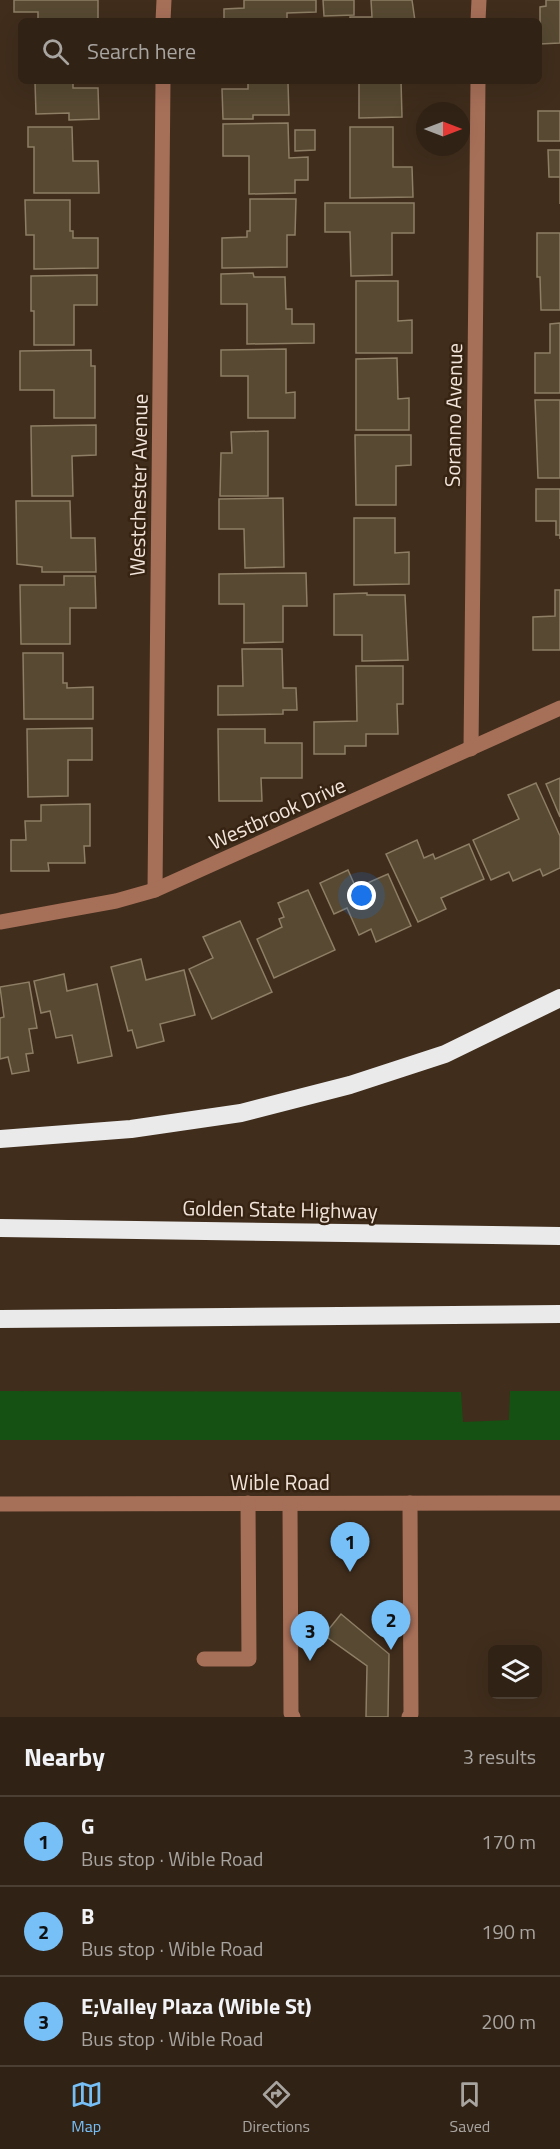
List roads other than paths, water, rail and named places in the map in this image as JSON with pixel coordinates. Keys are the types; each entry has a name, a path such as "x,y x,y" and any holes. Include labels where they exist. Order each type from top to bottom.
{"highway":[{"path":"0,1139 131,1129 240,1113 350,1085 445,1054 560,998"},
{"name":"Golden State Highway","path":"0,1228 560,1236"},
{"path":"0,1319 559,1314"}],"street":[{"path":"164,0 164,18"},
{"path":"478,18 479,0"},
{"name":"Westchester Avenue","path":"155,890 163,84"},
{"name":"Soranno Avenue","path":"471,749 478,84"},
{"name":"Westbrook Drive","path":"0,922 116,901 155,890 560,708"},
{"path":"204,1659 249,1659 248,1503"},
{"path":"409,1717 410,1503"},
{"name":"Wible Road","path":"0,1504 560,1503"},
{"path":"290,1504 291,1713 293,1717"}],"place":[{"name":"G","path":"350,1572"},
{"name":"B","path":"391,1650"},
{"name":"E;Valley Plaza (Wible St)","path":"310,1661"}]}
